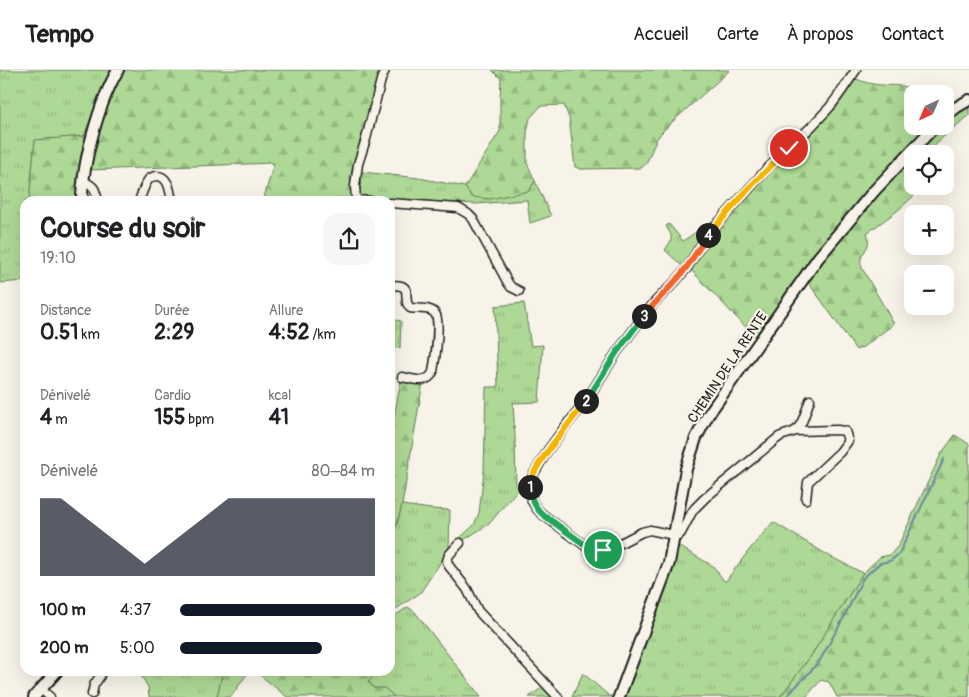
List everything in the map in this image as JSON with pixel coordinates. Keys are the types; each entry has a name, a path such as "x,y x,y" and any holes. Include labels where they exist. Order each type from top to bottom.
{"street":[{"path":"82,196 83,181 98,118 118,70"},
{"path":"356,196 358,164 385,70"},
{"path":"806,498 808,482 840,452 848,441 845,431 795,431 779,437 705,498 692,512 678,536 650,530 642,532 609,549 598,550 588,547 542,514 532,500 530,481 548,450 584,404 617,352 654,303 674,284 687,268 701,245 753,184 829,108 856,70"},
{"path":"954,109 969,100"},
{"name":"CHEMIN DE LA RENTE","path":"619,697 669,563 686,469 696,438 708,415 818,258 874,191 927,135"},
{"path":"141,196 149,179 153,176 158,176 164,178 167,182 171,196"},
{"path":"83,181 92,185 97,196"},
{"path":"395,203 453,207 464,211 473,219 508,283 519,292"},
{"path":"395,286 404,287 407,304 410,308 434,312 437,325 434,372 432,375 429,379 425,380 402,377"},
{"path":"795,431 802,422 810,400"},
{"path":"460,543 449,555 447,561 451,570 461,581 478,611 558,697"},
{"path":"50,697 37,693 52,676"},
{"path":"100,676 90,695 101,697"}],"green space":[{"path":"0,70 112,70 106,79 84,136 35,141 30,196 20,196 20,281 0,283"},
{"path":"123,70 382,70 377,81 350,178 352,196 264,196 274,163 89,170 106,106"},
{"path":"492,70 730,70 661,133 646,164 641,168 581,169 575,167 569,118 564,105 541,106 530,118 527,133 527,163 535,181 529,191 490,199 472,197 465,187 500,131 501,79"},
{"path":"853,78 870,84 904,86 904,135 923,135 915,145 904,145 904,158 758,340 690,269 704,246 737,204 774,165 833,109"},
{"path":"969,106 969,116 954,128 954,114"},
{"path":"931,135 946,135 935,145 922,145"},
{"path":"84,136 78,196 29,196 35,140"},
{"path":"904,164 904,195 915,195 867,233 868,245 861,261 862,268 894,324 856,350 806,280 829,249"},
{"path":"362,172 419,178 465,187 472,197 529,191 535,181 551,216 530,223 527,200 476,204 395,200 395,196 359,196"},
{"path":"719,216 697,242 682,266 665,250 671,241 671,235 666,226 669,224 683,241"},
{"path":"524,303 531,346 543,345 539,402 513,403 516,486 519,488 489,524 462,541 460,538 474,525 479,513 484,471 486,387 498,387 495,306"},
{"path":"395,320 401,321 400,348 395,348"},
{"path":"401,381 423,382 402,505 396,527 395,527 395,412"},
{"path":"955,435 969,444 969,697 837,697 829,682 821,680 806,697 780,697 811,656 863,573 880,557 890,555 898,546 941,454"},
{"path":"402,505 450,510 449,550 420,593 395,610 395,527"},
{"path":"773,522 831,557 863,573 811,656 780,697 625,697 671,569 675,544 713,566 725,582"},
{"path":"408,607 415,612 481,697 393,697 374,688 368,681 373,676 395,676 395,616"},
{"path":"583,673 609,696 615,696 572,697"},
{"path":"141,676 222,676 217,697 149,697 148,687"},
{"path":"222,676 246,676 231,697 217,697"},
{"path":"261,676 373,676 368,682 374,688 384,688 394,696 393,697 287,697"},
{"path":"544,686 554,697 529,697"}],"waterway":[{"path":"786,697 819,662 863,578 880,563 890,561 899,554 944,459"}],"route":[{"path":"603,550 588,547 542,514 532,500 530,481 548,450 584,404 617,352 643,317 654,303 674,284 687,268 701,245 738,201 789,148"}]}
